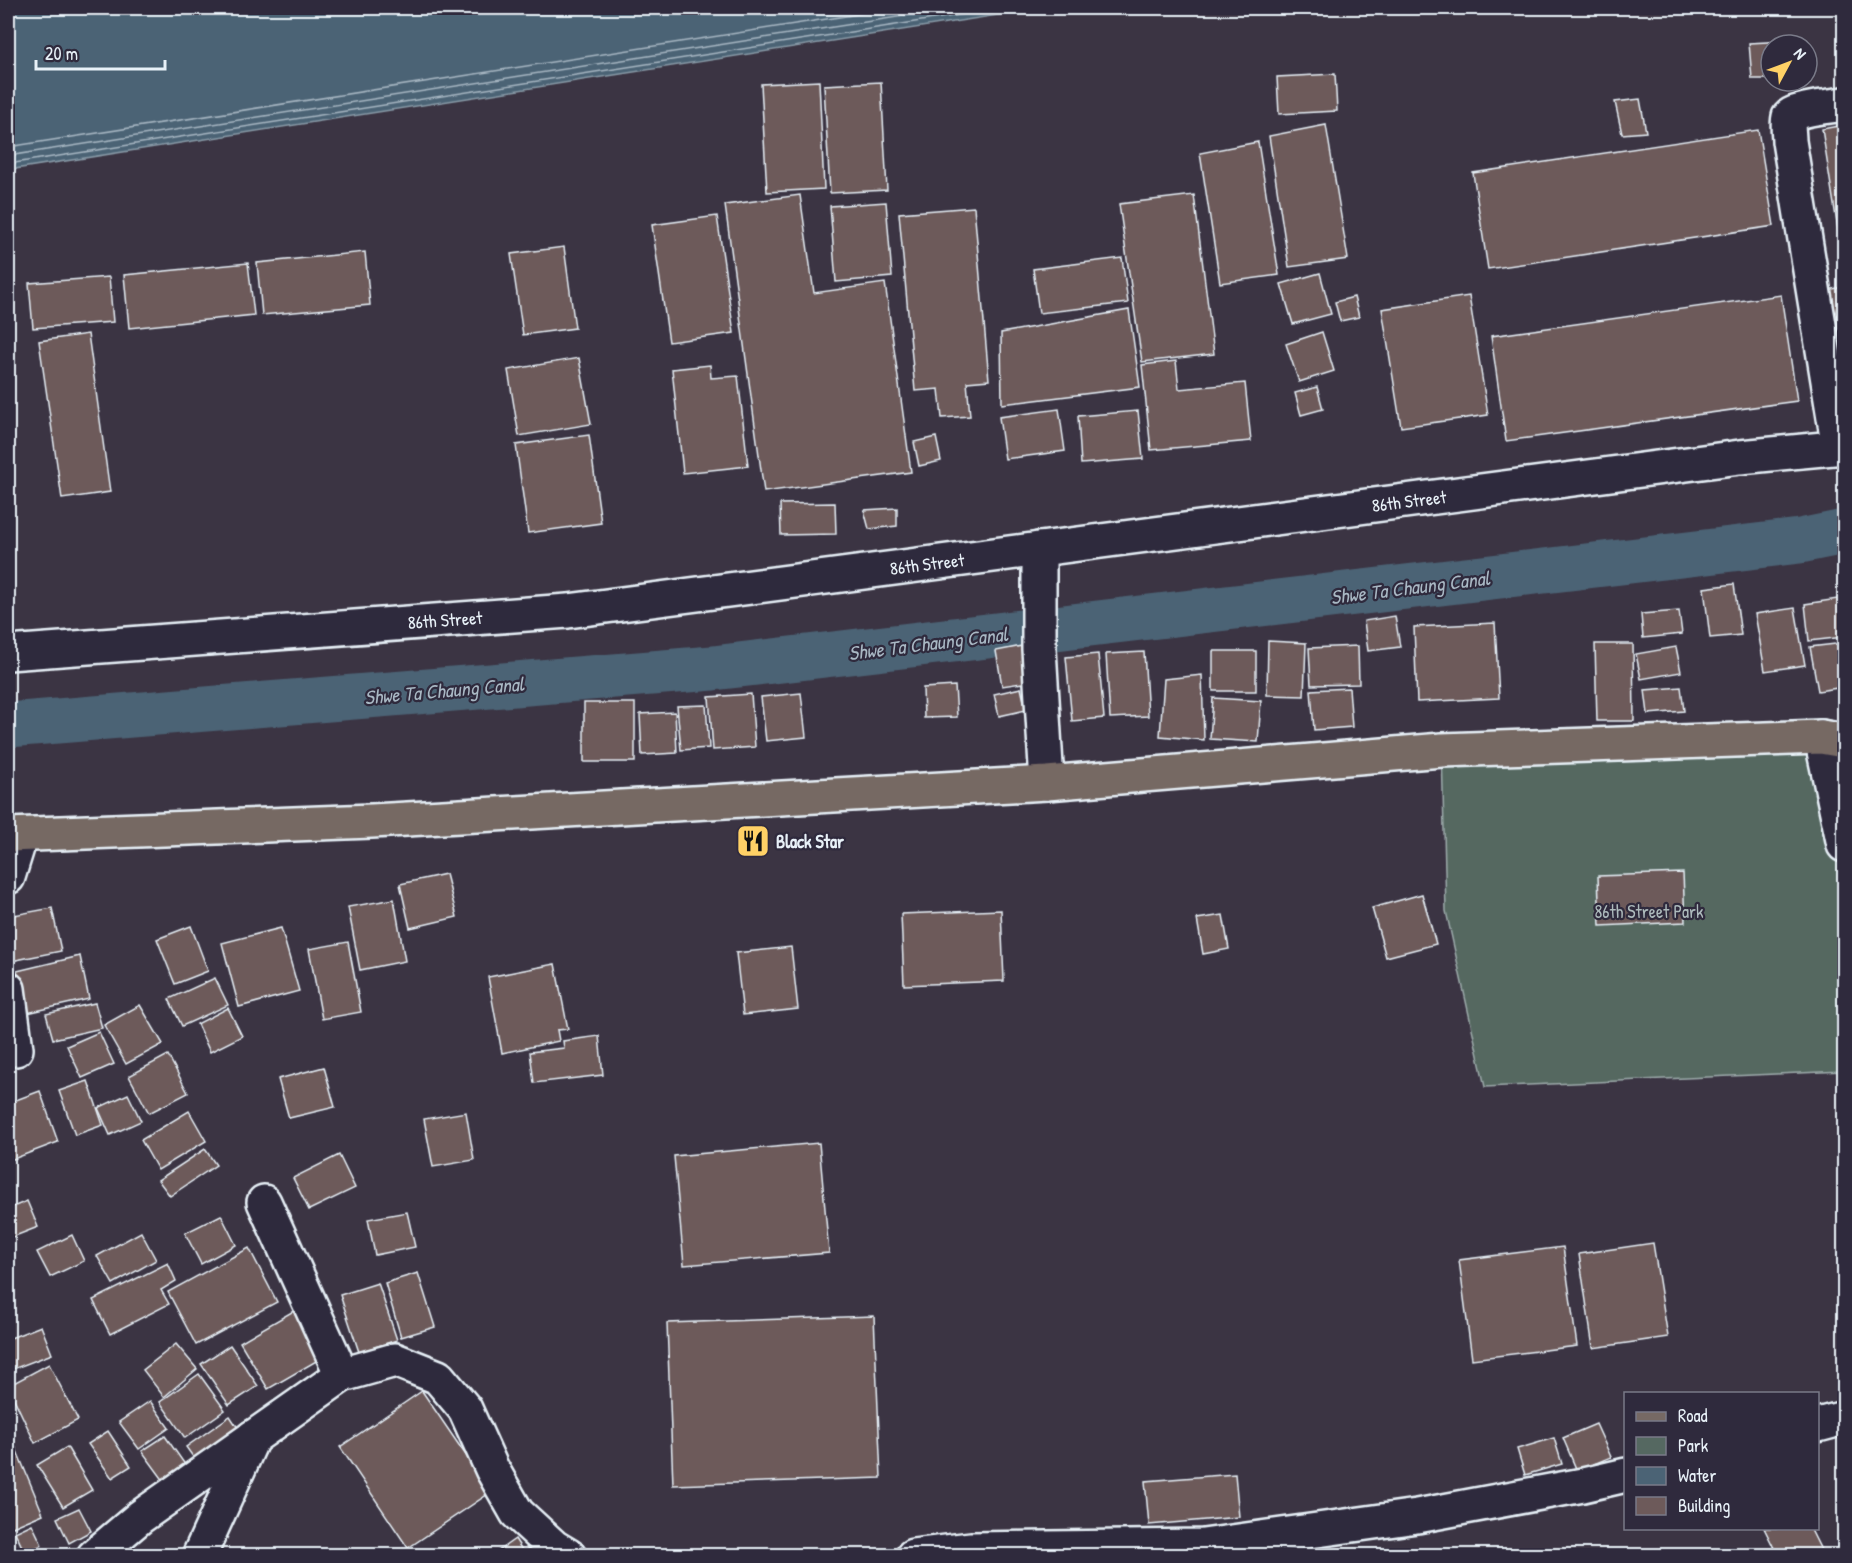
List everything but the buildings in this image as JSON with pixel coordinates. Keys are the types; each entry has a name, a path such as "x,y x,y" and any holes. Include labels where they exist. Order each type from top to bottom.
{"main road":[{"path":"14,835 372,821 1047,783 1442,750 1833,739"}],"street":[{"path":"1842,448 1789,141 1788,119 1792,113 1800,110 1845,104"},
{"name":"86th Street","path":"8,653 568,611 1740,457 1842,448"},
{"path":"1039,549 1039,650 1047,783"},
{"path":"1833,739 1845,845"},
{"path":"8,877 14,835"},
{"path":"8,989 16,1049"},
{"path":"264,1202 342,1374"},
{"path":"94,1556 140,1517 342,1374 395,1360 438,1377 465,1408 492,1469 517,1513 569,1556"},
{"path":"1819,1425 1845,1418"},
{"path":"199,1556 254,1435"},
{"path":"913,1556 971,1549 1203,1546 1417,1516 1624,1475"}],"green space":[{"name":"86th Street Park","path":"1821,737 1844,845 1844,1071 1485,1087 1446,911 1442,750"}],"water":[{"path":"8,8 1042,8 8,170"}],"waterway":[{"name":"Shwe Ta Chaung Canal","path":"8,725 713,668 1800,541 1844,532"}],"place":[{"name":"Black Star","path":"753,841"}]}
